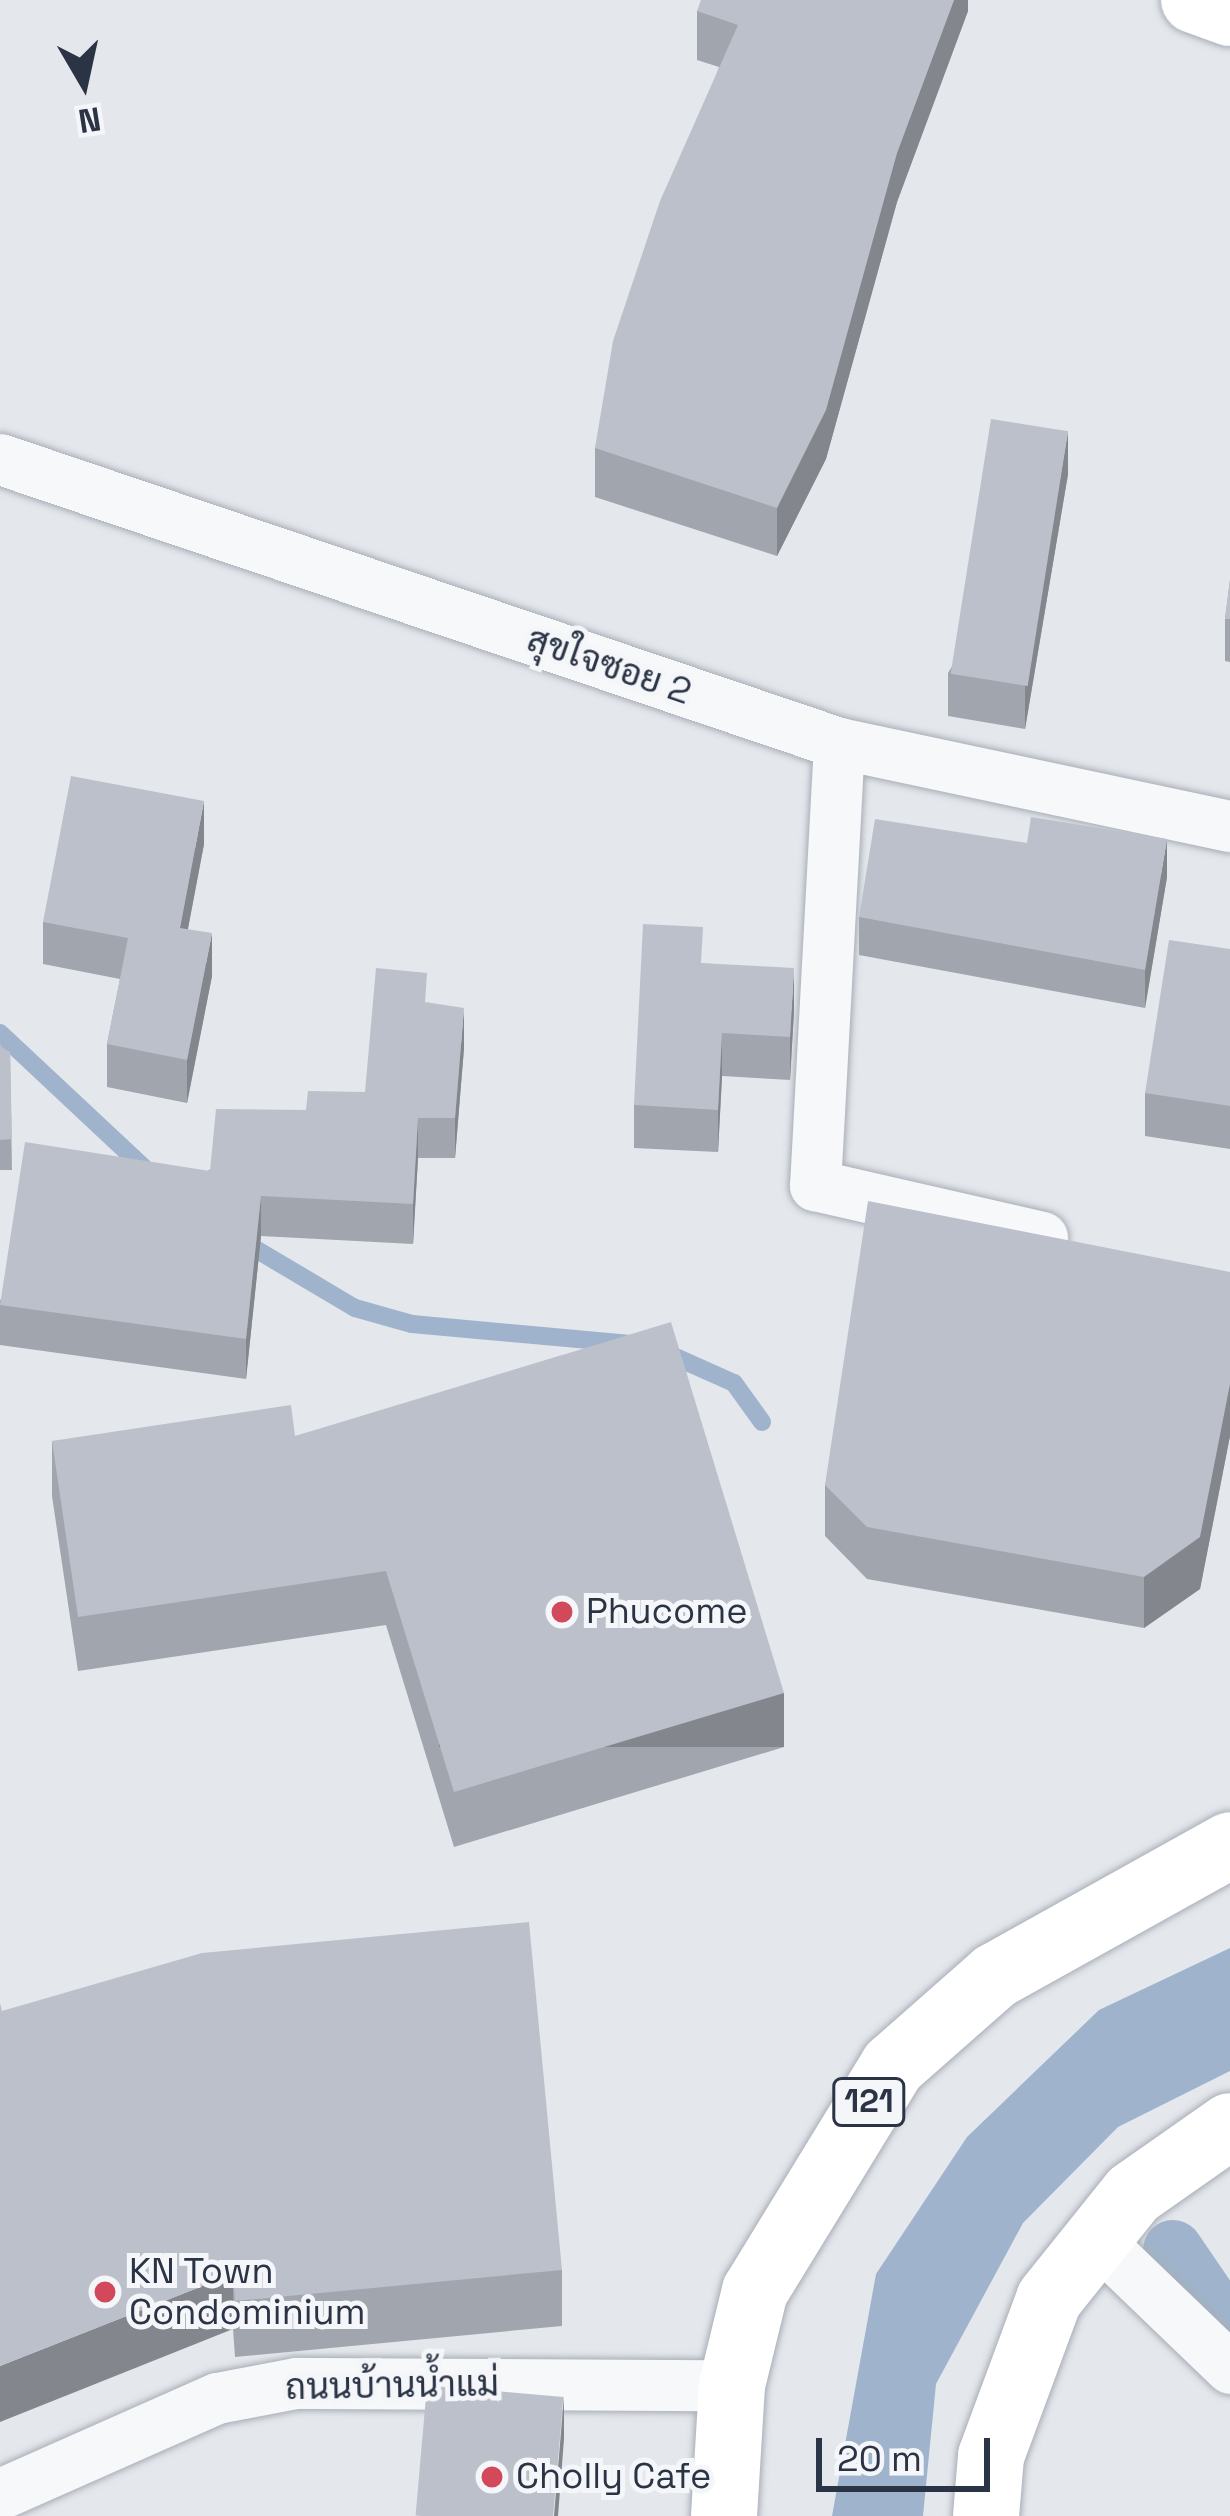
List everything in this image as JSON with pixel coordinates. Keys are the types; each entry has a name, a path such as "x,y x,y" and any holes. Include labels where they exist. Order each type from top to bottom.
{"main road":[{"path":"1194,0 1230,14"},
{"name":"121","path":"724,2516 732,2386 754,2290 893,2066 995,1976 1230,1845"},
{"path":"986,2516 1016,2372 1094,2237 1230,2126"}],"street":[{"name":"สุขใจซอย 2","path":"0,459 839,743 1230,826"},
{"path":"839,743 815,1185 1092,1249"},
{"path":"1094,2237 1230,2368"},
{"name":"ถนนบ้านน้ำแม่","path":"0,2494 217,2398 296,2383 732,2386"}],"water":[{"path":"1230,1948 1230,2071 1118,2127 1023,2223 936,2384 923,2516 832,2516 876,2274 967,2137 1099,2010"}],"building":[{"path":"701,0 954,0 897,153 826,410 777,508 595,448 613,341 660,201 738,25 697,11"},
{"path":"991,419 1068,431 1028,686 951,674"},
{"path":"1230,580 1230,619 1225,619"},
{"path":"71,776 204,801 180,928 212,933 187,1060 107,1044 128,938 43,922"},
{"path":"1031,817 1167,839 1145,970 859,917 875,819 1027,843"},
{"path":"643,924 703,927 701,963 794,968 790,1037 722,1033 718,1110 634,1105"},
{"path":"1169,940 1230,949 1230,1106 1145,1093"},
{"path":"376,968 427,973 425,1002 464,1008 455,1118 418,1118 413,1204 261,1196 246,1339 0,1305 25,1142 210,1171 216,1109 306,1110 308,1091 365,1092"},
{"path":"0,1046 10,1052 12,1139 0,1140"},
{"path":"868,1201 1230,1272 1230,1384 1200,1537 1144,1577 867,1527 825,1485"},
{"name":"Phucome","path":"671,1322 784,1693 454,1792 386,1571 78,1617 52,1441 291,1405 295,1436"},
{"path":"529,1922 562,2270 235,2301 233,2274 0,2366 0,2003 2,2011 202,1953"},
{"name":"Cholly Cafe","path":"427,2385 563,2397 553,2516 416,2516"}],"waterway":[{"path":"0,1033 152,1175"},
{"path":"242,1241 355,1308 412,1324 630,1344"},
{"path":"662,1351 734,1383 762,1422"},
{"path":"1173,2250 1230,2334"}],"place":[{"name":"Phucome","path":"562,1612"},
{"name":"KN Town Condominium","path":"105,2292"},
{"name":"Cholly Cafe","path":"492,2477"}]}
